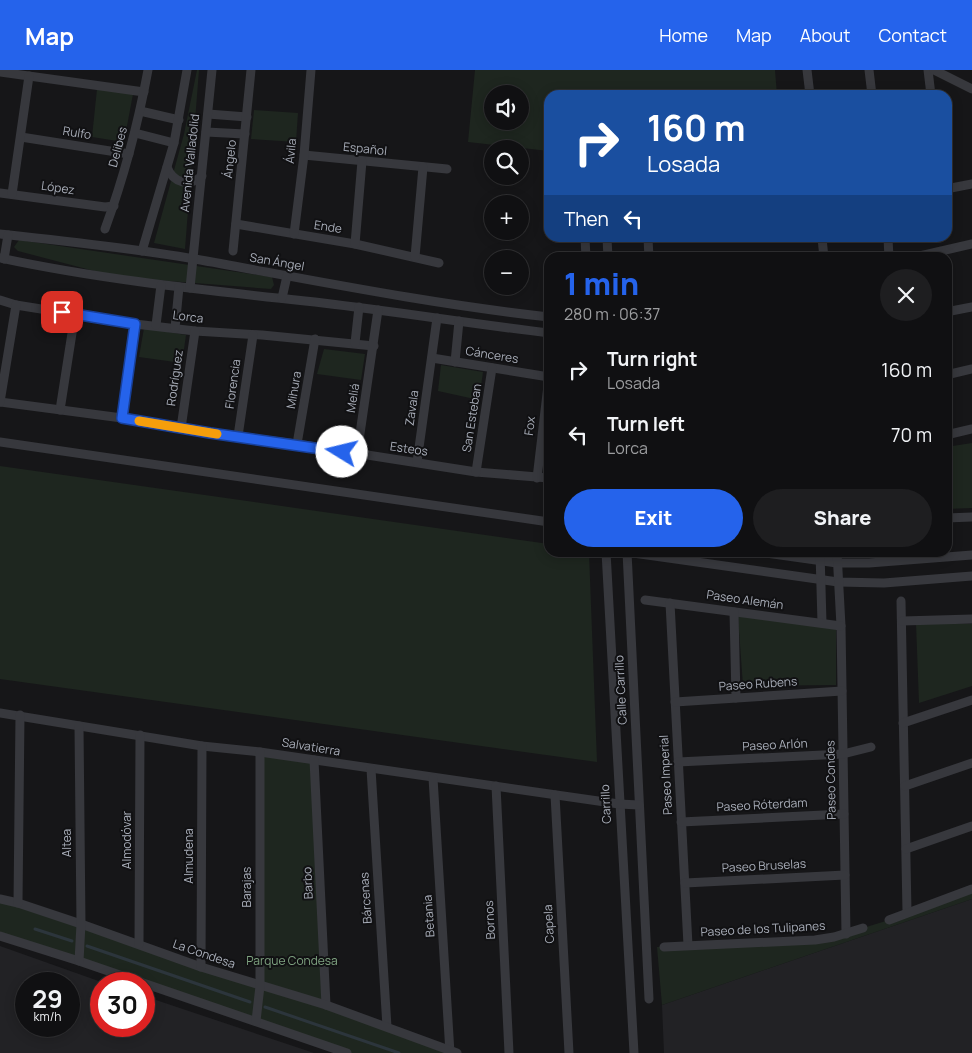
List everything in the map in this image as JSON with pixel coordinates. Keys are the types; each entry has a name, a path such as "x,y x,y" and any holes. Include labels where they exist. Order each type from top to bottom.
{"street":[{"name":"Delibes","path":"105,229 114,206 135,133 148,70"},
{"name":"Avenida Valladolid","path":"142,252 174,143 187,70"},
{"name":"Avenida Valladolid","path":"190,288 212,70"},
{"name":"Ángelo","path":"233,251 251,70"},
{"name":"Ávila","path":"294,234 304,155 311,70"},
{"path":"807,70 809,90"},
{"path":"869,70 871,90"},
{"path":"928,70 930,90"},
{"path":"934,70 972,90"},
{"path":"0,72 144,92"},
{"path":"12,194 29,76"},
{"path":"140,111 179,120"},
{"path":"208,114 247,117"},
{"path":"206,132 245,134"},
{"path":"135,133 174,143"},
{"name":"Rulfo","path":"21,137 129,154"},
{"name":"Español","path":"304,155 447,169"},
{"path":"355,244 362,161"},
{"path":"167,167 172,176 182,182 193,182 202,176"},
{"path":"414,257 423,167"},
{"path":"952,188 972,184"},
{"name":"López","path":"0,193 106,207 114,206"},
{"name":"Ende","path":"236,224 355,244 439,262"},
{"path":"4,235 2,259 161,286 359,307 544,332"},
{"name":"San Ángel","path":"4,235 193,258 287,276 514,313 544,316"},
{"path":"937,252 972,244"},
{"path":"282,298 287,276"},
{"path":"156,326 161,286"},
{"path":"175,328 179,287"},
{"name":"Lorca","path":"0,300 16,305 135,324 194,331 315,339 374,346"},
{"path":"0,402 16,305"},
{"path":"355,343 359,307"},
{"path":"952,311 972,307"},
{"name":"Meliá","path":"358,454 378,310"},
{"path":"512,329 514,313"},
{"path":"60,410 75,314"},
{"name":"Zavala","path":"417,462 437,318"},
{"path":"455,362 459,321"},
{"path":"122,418 135,324"},
{"name":"Rodríguez","path":"181,428 194,331"},
{"name":"Florencia","path":"238,436 253,335"},
{"name":"Mihura","path":"297,444 315,339"},
{"name":"Cánceres","path":"432,358 544,376"},
{"name":"San Esteban","path":"476,472 492,368"},
{"path":"952,374 972,369"},
{"name":"Esteos","path":"0,402 122,418 476,472 544,478"},
{"name":"Fox","path":"536,478 544,416"},
{"path":"952,434 972,429"},
{"path":"0,442 544,521"},
{"path":"952,518 972,517"},
{"path":"952,557 972,555"},
{"name":"Carrillo","path":"606,557 618,804 634,1053"},
{"name":"Calle Carrillo","path":"627,557 649,999"},
{"path":"656,557 838,582 884,583 972,576"},
{"path":"822,623 821,557 837,563 869,563 946,557"},
{"name":"Paseo Condes","path":"837,557 842,691 846,934"},
{"name":"Paseo Alemán","path":"645,600 840,626"},
{"path":"902,601 907,912"},
{"name":"Paseo Imperial","path":"670,603 688,945"},
{"path":"734,612 736,698"},
{"path":"902,621 972,619"},
{"name":"Paseo Rubens","path":"675,702 842,691"},
{"path":"904,723 972,700"},
{"name":"Salvatierra","path":"0,713 202,746 260,752 618,804"},
{"path":"18,903 20,716"},
{"name":"Altea","path":"79,726 79,961"},
{"name":"Almodóvar","path":"139,944 140,735"},
{"name":"Almudena","path":"201,967 202,746"},
{"name":"Paseo Arlón","path":"678,762 843,754 871,747"},
{"name":"Barajas","path":"256,1021 260,986 260,752"},
{"name":"Barbo","path":"314,760 326,1006"},
{"path":"905,786 972,763"},
{"name":"Bárcenas","path":"371,769 387,1026"},
{"name":"Betania","path":"433,778 452,1052"},
{"name":"Bornos","path":"496,786 509,1053"},
{"name":"Capela","path":"555,795 569,1053"},
{"path":"618,804 639,805"},
{"name":"Paseo Róterdam","path":"681,822 844,814"},
{"path":"906,849 972,826"},
{"name":"Paseo Bruselas","path":"685,883 845,875"},
{"path":"889,920 972,889"},
{"name":"La Condesa","path":"0,899 18,903 201,967 387,1026 452,1052"},
{"name":"Paseo de los Tulipanes","path":"664,947 815,940 846,934 863,928"},
{"path":"0,936 79,961 347,1053"}],"shaded area":[{"path":"972,899 972,1053 664,1053 662,1005"},
{"path":"0,946 73,972 15,972 15,1037 80,1037 80,974 90,978 90,1037 155,1037 155,1000 314,1053 0,1053"}],"green space":[{"path":"197,70 199,70 185,249 154,243 184,134"},
{"path":"475,70 775,70 777,90 544,90 544,150 529,149 529,140 484,140 484,144 468,142"},
{"path":"97,89 133,94 124,142 92,137"},
{"path":"254,110 298,113 296,142 251,139"},
{"path":"19,240 272,277 274,285 271,289 117,277 18,251 14,247"},
{"path":"144,328 186,335 182,363 139,357"},
{"path":"324,349 365,354 361,380 317,374"},
{"path":"441,365 483,372 479,400 438,391"},
{"path":"972,443 972,508 952,509 952,446"},
{"path":"0,466 544,543 544,557 589,557 597,762 0,679"},
{"path":"738,616 836,629 836,685 743,686"},
{"path":"916,623 972,624 972,686 919,703"},
{"name":"Parque Condesa","path":"260,752 314,760 326,1005 457,1053 347,1053 155,988 155,972 107,972 0,936 0,899 259,986"},
{"path":"972,889 972,899 662,1005 657,947 815,940 889,920"}],"waterway":[{"path":"35,929 72,941"},
{"path":"87,946 250,1002"},
{"path":"265,1007 399,1053"}],"slow traffic":[{"path":"139,421 217,434"}],"route":[{"path":"62,312 135,324 122,418 342,452"}]}
